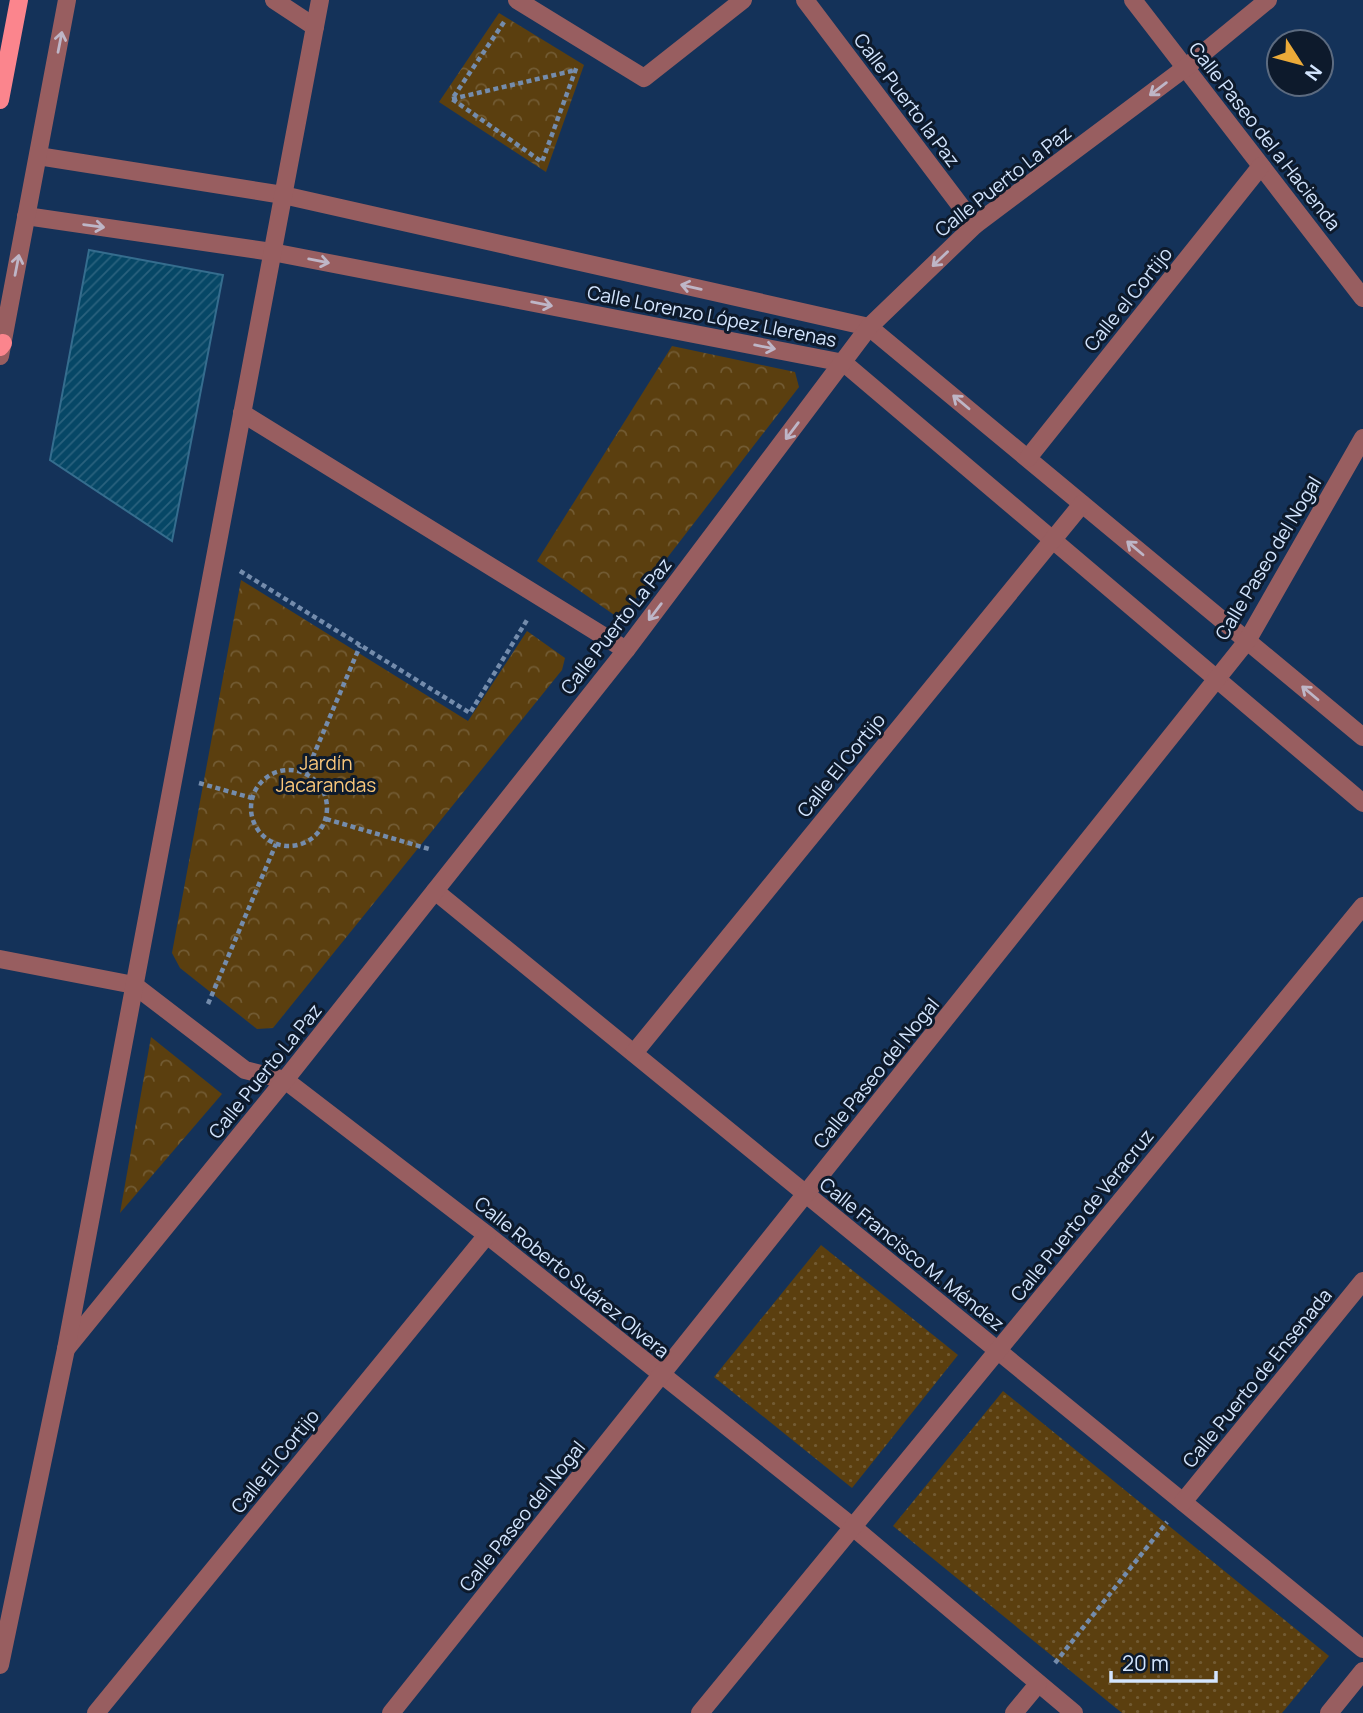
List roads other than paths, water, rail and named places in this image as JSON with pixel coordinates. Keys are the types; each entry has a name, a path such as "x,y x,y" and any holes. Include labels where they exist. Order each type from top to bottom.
{"main road":[{"path":"0,100 19,0"}],"street":[{"path":"1,349 68,0"},
{"path":"274,0 315,27"},
{"path":"0,1665 66,1349 320,0"},
{"path":"518,0 644,78 743,0"},
{"name":"Calle Puerto la Paz","path":"805,0 975,225"},
{"name":"Calle Paseo del a Hacienda","path":"1133,0 1363,298"},
{"name":"Calle Puerto La Paz","path":"66,1349 285,1080 626,650 869,327 975,225 1185,68 1268,0"},
{"name":"Calle Lorenzo López Llerenas","path":"38,156 283,195 869,327 1363,737"},
{"name":"Calle el Cortijo","path":"1028,458 1261,166"},
{"name":"Calle Lorenzo López Llerenas","path":"26,216 272,252 844,363 1363,803"},
{"path":"242,413 626,650"},
{"name":"Calle Paseo del Nogal","path":"391,1713 1247,641 1363,438"},
{"name":"Calle El Cortijo","path":"634,1053 1082,504"},
{"name":"Calle Francisco M. Méndez","path":"435,891 1363,1649"},
{"name":"Calle Puerto de Veracruz","path":"700,1713 1363,906"},
{"name":"Calle Roberto Suárez Olvera","path":"0,959 134,985 245,1070 285,1080 487,1235 853,1527 1074,1713"},
{"name":"Calle El Cortijo","path":"96,1713 487,1235"},
{"name":"Calle Puerto de Ensenada","path":"1183,1502 1363,1281"},
{"path":"1329,1713 1363,1671"},
{"path":"1014,1713 1038,1684"}],"park label":[{"name":"Jardín Jacarandas","path":"326,774"}]}
